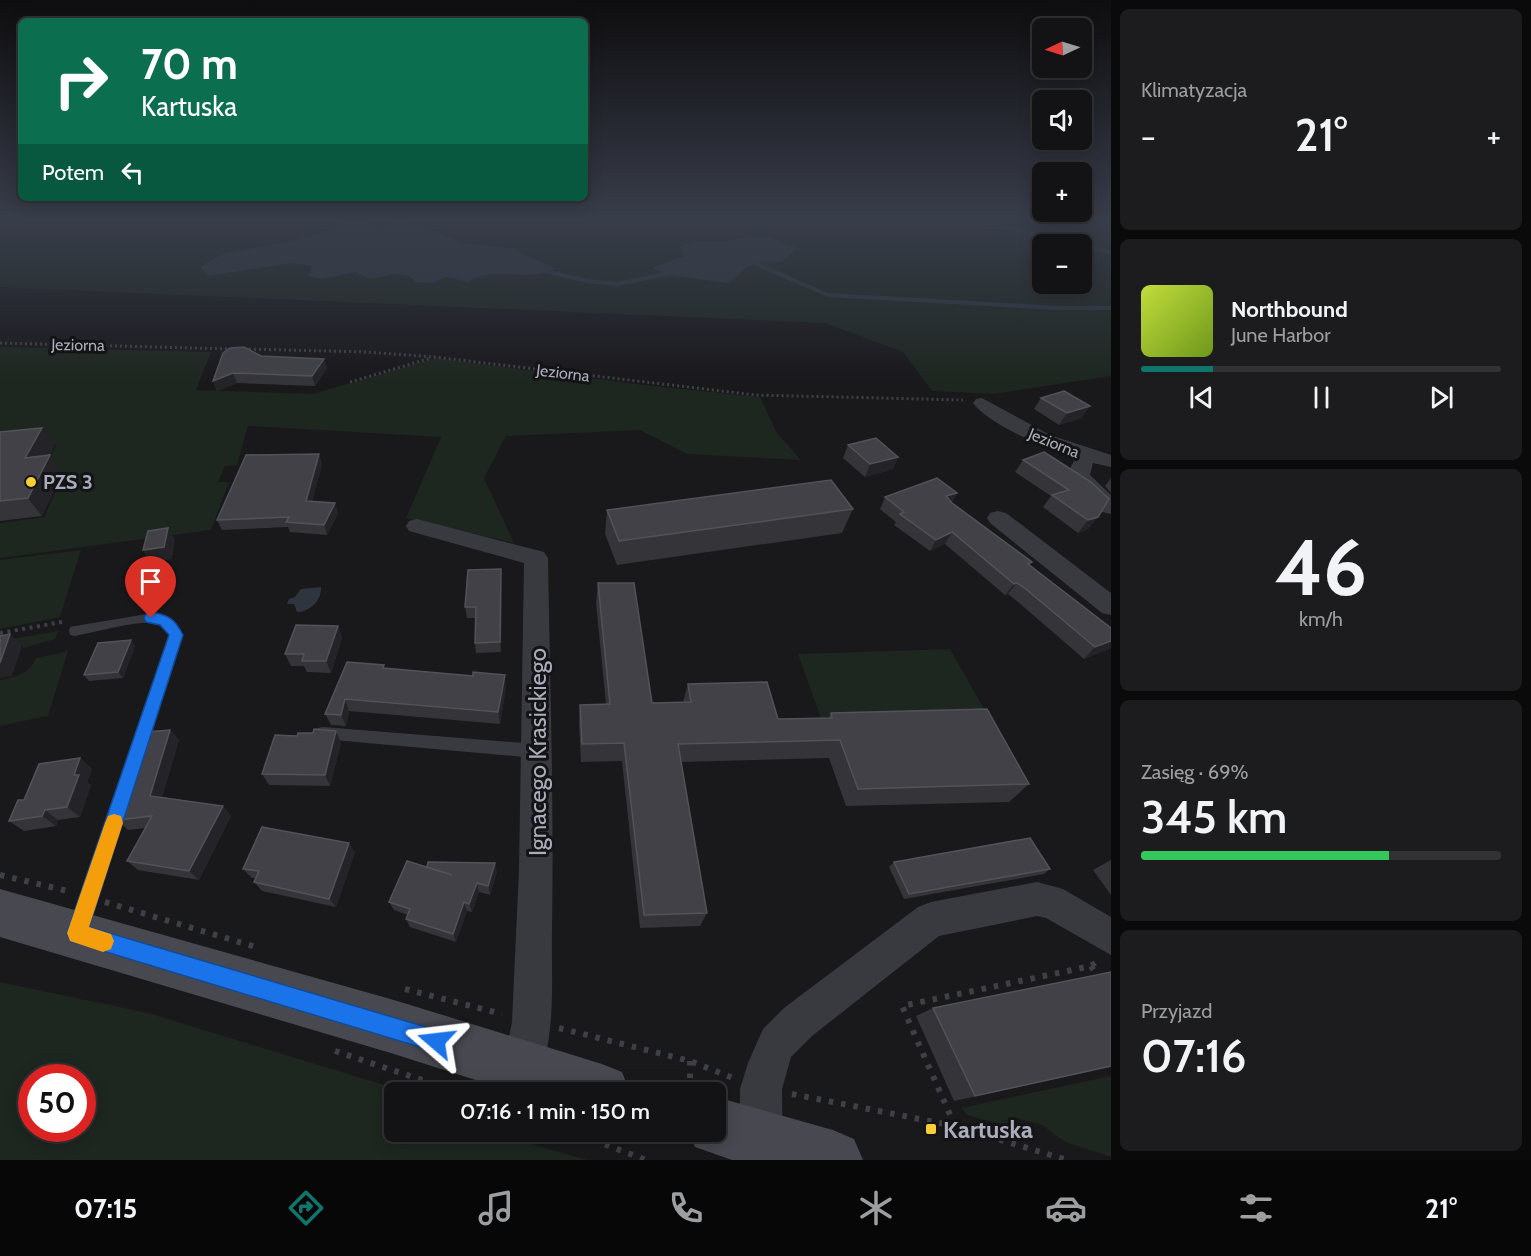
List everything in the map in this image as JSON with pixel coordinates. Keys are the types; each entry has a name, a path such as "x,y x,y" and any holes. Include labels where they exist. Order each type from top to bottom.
{"main road":[{"path":"0,913 83,916 527,1045 586,1082"},
{"path":"750,1129 833,1160"}],"street":[{"name":"Jeziorna","path":"982,403 1011,424 1047,443 1111,461"},
{"path":"1087,456 1081,466 1080,476 1111,507"},
{"path":"998,518 1111,606"},
{"name":"Ignacego Krasickiego","path":"417,526 536,558 537,751 527,1045"},
{"path":"750,1129 768,1063 777,1043 798,1022 931,920 1037,899 1051,901 1102,953"}],"lane":[{"path":"75,631 151,618 164,620 171,625 176,635 83,916"},
{"path":"316,732 537,751"}],"path":[{"name":"Jeziorna","path":"0,343 367,352 434,357 756,395 935,398 982,403"},
{"path":"350,382 434,357"},
{"path":"0,633 69,621 75,631"},
{"path":"0,875 83,916 265,950"},
{"path":"955,1126 902,1006 1102,953 1101,982"},
{"path":"399,987 527,1045 690,1060 750,1129 955,1126 1067,1160"},
{"path":"690,1060 690,1082"},
{"path":"599,1142 646,1160"}],"shaded area":[{"path":"0,274 1032,274 1032,294 1092,294 1092,274 1111,274 1111,376 993,394 932,391 903,352 825,323 0,287"},
{"path":"309,274 345,274 321,279 308,276"},
{"path":"360,274 394,274 370,279"},
{"path":"396,274 499,274 478,277 467,282 447,277 432,283 416,282 409,276"},
{"path":"667,274 739,274 728,283"},
{"path":"0,347 211,352 196,390 313,394 435,358 636,384 760,397 777,433 801,460 687,454 640,430 506,436 484,478 514,543 406,518 441,437 248,426 237,465 225,466 218,482 229,482 211,530 0,558 0,523 44,517 64,473 41,475 56,445 0,451"},
{"path":"81,550 60,617 0,629 0,560"},
{"path":"321,587 320,596 311,608 297,612 294,604 287,604 289,599 295,597 301,589"},
{"path":"58,631 55,639 23,648 23,645 0,649 0,641"},
{"path":"950,649 991,721 824,727 798,654"},
{"path":"68,651 48,716 0,726 0,680 26,671 36,658"},
{"path":"0,982 148,1013 384,1085 384,1142 524,1142 588,1160 0,1160"},
{"path":"1111,1076 1111,1157 1065,1142 1042,1125 1016,1118 1010,1127 967,1115 961,1108"}],"building":[{"path":"244,347 261,356 324,359 312,376 233,373 213,381 223,353 230,348"},
{"path":"1064,391 1090,406 1067,413 1041,398"},
{"path":"42,428 25,458 50,455 28,498 0,501 0,432"},
{"path":"876,438 898,457 870,464 848,445"},
{"path":"1044,452 1091,482 1109,499 1098,517 1088,520 1052,495 1069,490 1023,460"},
{"path":"319,454 306,501 335,503 324,525 286,522 289,517 217,520 246,455"},
{"path":"937,478 957,493 946,496 952,503 1032,562 1028,564 1111,628 1111,641 1095,647 1027,590 1017,583 1014,584 952,532 936,540 900,514 904,512 885,497"},
{"path":"831,480 853,509 619,541 607,510"},
{"path":"168,528 164,547 143,550 148,531"},
{"path":"501,569 500,642 475,643 476,607 465,607 468,570"},
{"path":"598,583 634,583 652,703 691,702 688,684 767,682 778,719 832,718 831,713 987,709 1029,784 858,789 840,740 678,744 707,913 644,915 624,743 582,744 580,705 610,704"},
{"path":"296,625 338,626 326,661 302,661 304,654 285,654"},
{"path":"10,634 0,663 0,636"},
{"path":"131,640 118,672 84,675 98,643"},
{"path":"347,662 384,665 383,668 473,676 473,672 505,675 498,712 345,699 341,715 325,714"},
{"path":"314,729 336,731 325,775 262,774 275,735 297,736 298,733 313,733"},
{"path":"170,730 150,796 223,806 189,871 127,861 152,816 117,820 146,732"},
{"path":"80,758 74,775 79,775 67,807 45,810 42,816 9,821 18,800 24,800 39,764"},
{"path":"262,827 349,843 329,899 254,882 259,871 243,869"},
{"path":"1030,838 1050,869 909,894 894,862"},
{"path":"407,861 452,875 427,867 428,862 495,863 488,886 477,883 469,904 464,902 453,934 406,919 410,909 389,902"},
{"path":"1111,972 1111,1066 975,1096 933,1008"}],"waterway":[{"path":"558,274 587,281 617,284 666,274"},
{"path":"780,274 828,295 1058,308 1111,308"}],"slow traffic":[{"path":"103,941 77,933 114,823"}],"place":[{"name":"PZS 3","path":"31,482"},
{"name":"Kartuska","path":"931,1129"}],"route":[{"path":"151,618 164,620 171,625 176,635 77,933 436,1041"}]}
